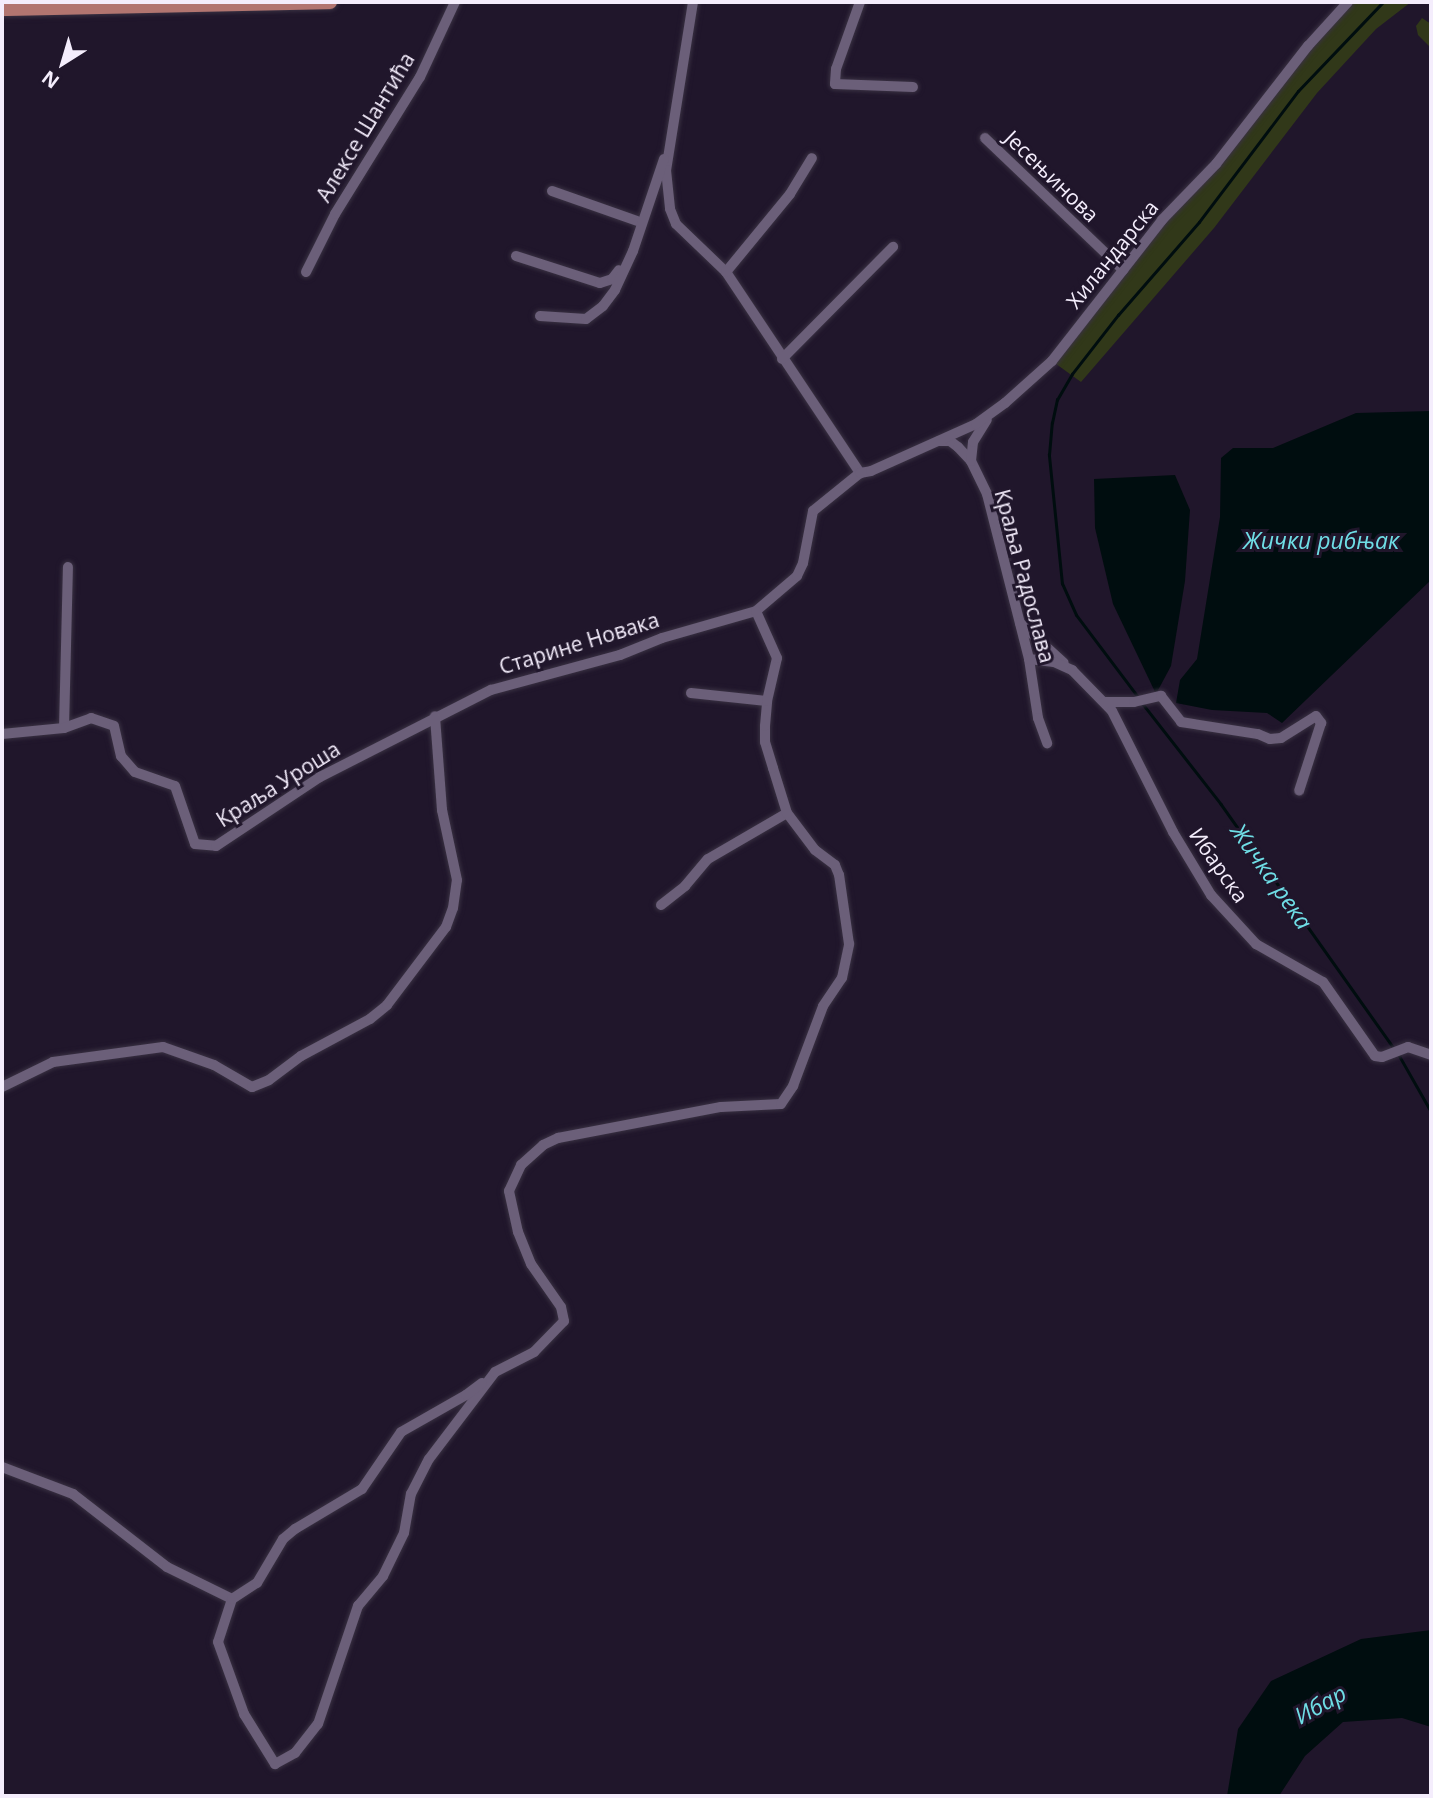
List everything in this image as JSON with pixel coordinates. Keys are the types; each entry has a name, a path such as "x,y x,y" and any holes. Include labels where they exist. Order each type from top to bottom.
{"main road":[{"path":"2,9 76,4 330,2"}],"street":[{"name":"Алексе Шантића","path":"306,272 335,214 420,76 455,2"},
{"path":"693,2 666,170 670,209 676,223 726,272 860,473"},
{"path":"860,2 836,69 835,84 913,88"},
{"name":"Хиландарска","path":"860,473 871,471 990,415 1052,361 1161,220 1216,164 1308,46 1348,2"},
{"name":"Јесењинова","path":"985,138 1123,270"},
{"path":"540,316 586,319 603,306 615,290 633,251 670,142"},
{"path":"726,272 790,194 812,158"},
{"path":"516,256 600,283 607,281 617,273 626,255 645,195 652,190"},
{"path":"552,191 637,222"},
{"path":"782,359 893,247"},
{"path":"971,461 973,442 990,415"},
{"name":"Краља Радослава","path":"936,441 950,441 971,461 987,494 1029,659 1038,718 1047,743"},
{"name":"Старине Новака","path":"435,716 491,690 620,655 662,638 756,611 797,576 803,563 813,511 860,473"},
{"path":"64,728 68,567"},
{"path":"495,1372 442,1439 420,1473 411,1494 404,1533 383,1576 358,1606 318,1724 295,1753 275,1764 244,1714 219,1649 218,1642 232,1599 257,1583 283,1539 362,1489 401,1432 466,1395 495,1372 534,1352 564,1321 561,1307 531,1264 518,1232 509,1191 521,1165 543,1145 558,1138 721,1107 781,1104 793,1086 823,1006 842,978 849,944 848,924 835,865 815,850 788,813 765,742 767,701 777,658 756,611"},
{"name":"Ибарска","path":"1020,622 1104,702 1137,757 1173,832 1212,895 1256,944 1323,982 1379,1058 1408,1047 1431,1055"},
{"name":"Ибарска","path":"1029,659 1054,662 1072,670"},
{"path":"691,693 767,701"},
{"path":"1104,702 1134,702 1160,696 1177,718 1186,724 1258,734 1270,739 1281,738 1317,716 1321,723 1299,791"},
{"path":"2,1087 53,1062 163,1047 214,1065 252,1087 269,1080 301,1056 379,1012 446,927 453,908 457,880 442,810 435,716"},
{"name":"Краља Уроша","path":"2,734 64,728 90,718 114,726 121,755 135,772 174,786 195,844 216,846 320,778 435,716"},
{"path":"661,905 685,886 708,859 788,813"},
{"path":"2,1468 73,1494 167,1567 232,1599"}],"green space":[{"path":"1348,2 1411,2 1376,29 1317,93 1214,228 1081,382 1052,361"},
{"path":"1422,18 1431,24 1431,48 1418,35 1416,26"}],"water":[{"name":"Жички рибњак","path":"1431,411 1431,580 1282,723 1267,713 1212,710 1176,703 1180,680 1197,659 1220,517 1221,458 1233,448 1273,448 1356,413"},
{"name":"Жички рибњак","path":"1175,475 1190,510 1185,581 1171,666 1156,694 1113,604 1095,528 1094,479"},
{"name":"Ибар","path":"1431,1630 1431,1727 1402,1718 1343,1722 1305,1756 1279,1796 1227,1796 1238,1729 1271,1681 1361,1639"}],"waterway":[{"path":"1137,696 1076,615 1062,584 1049,455 1057,400 1072,374 1118,315 1199,222 1298,91 1383,2"},
{"name":"Жичка река","path":"1143,704 1221,804 1395,1050"},
{"name":"Жичка река","path":"1399,1055 1431,1111"}]}
